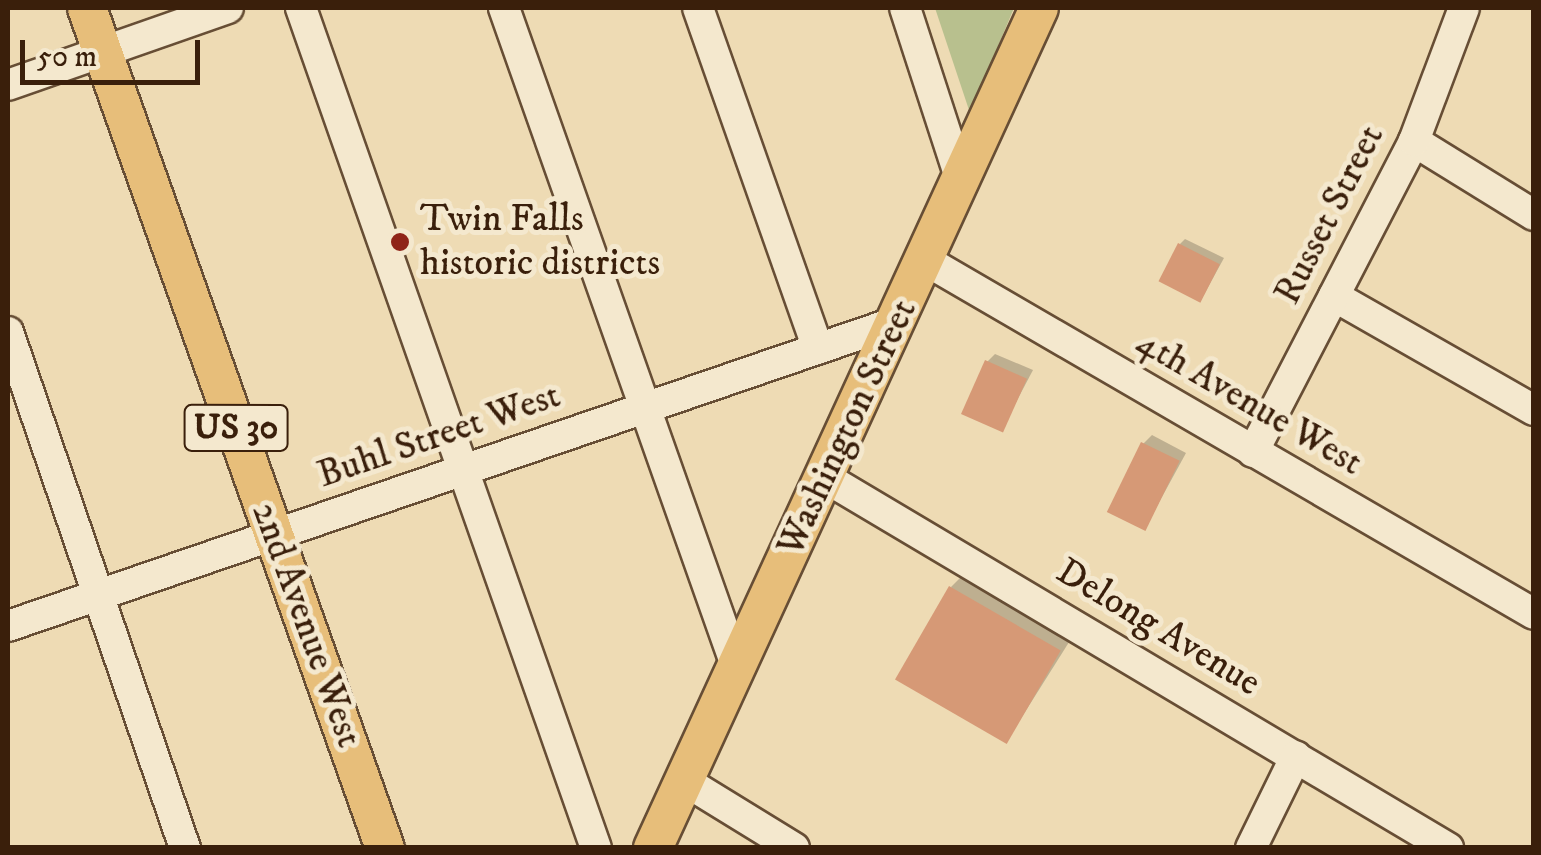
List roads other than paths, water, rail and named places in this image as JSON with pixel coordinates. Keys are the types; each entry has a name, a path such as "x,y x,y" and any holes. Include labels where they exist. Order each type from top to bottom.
{"main road":[{"name":"2nd Avenue West","path":"87,8 385,848"},
{"name":"Washington Street","path":"653,848 1039,8"}],"street":[{"path":"8,85 228,8"},
{"path":"301,8 596,848"},
{"path":"504,8 650,406 738,668"},
{"path":"698,8 818,349"},
{"path":"905,8 961,180"},
{"name":"Russet Street","path":"1253,452 1414,141 1464,8"},
{"path":"1414,141 1534,215"},
{"name":"4th Avenue West","path":"925,260 1534,614"},
{"path":"1334,296 1534,410"},
{"name":"Buhl Street West","path":"8,626 896,322"},
{"path":"8,332 185,848"},
{"name":"Delong Avenue","path":"826,478 1448,848"},
{"path":"1251,848 1296,756"},
{"path":"685,780 794,848"}],"place":[{"name":"Twin Falls historic districts","path":"400,242"}]}
